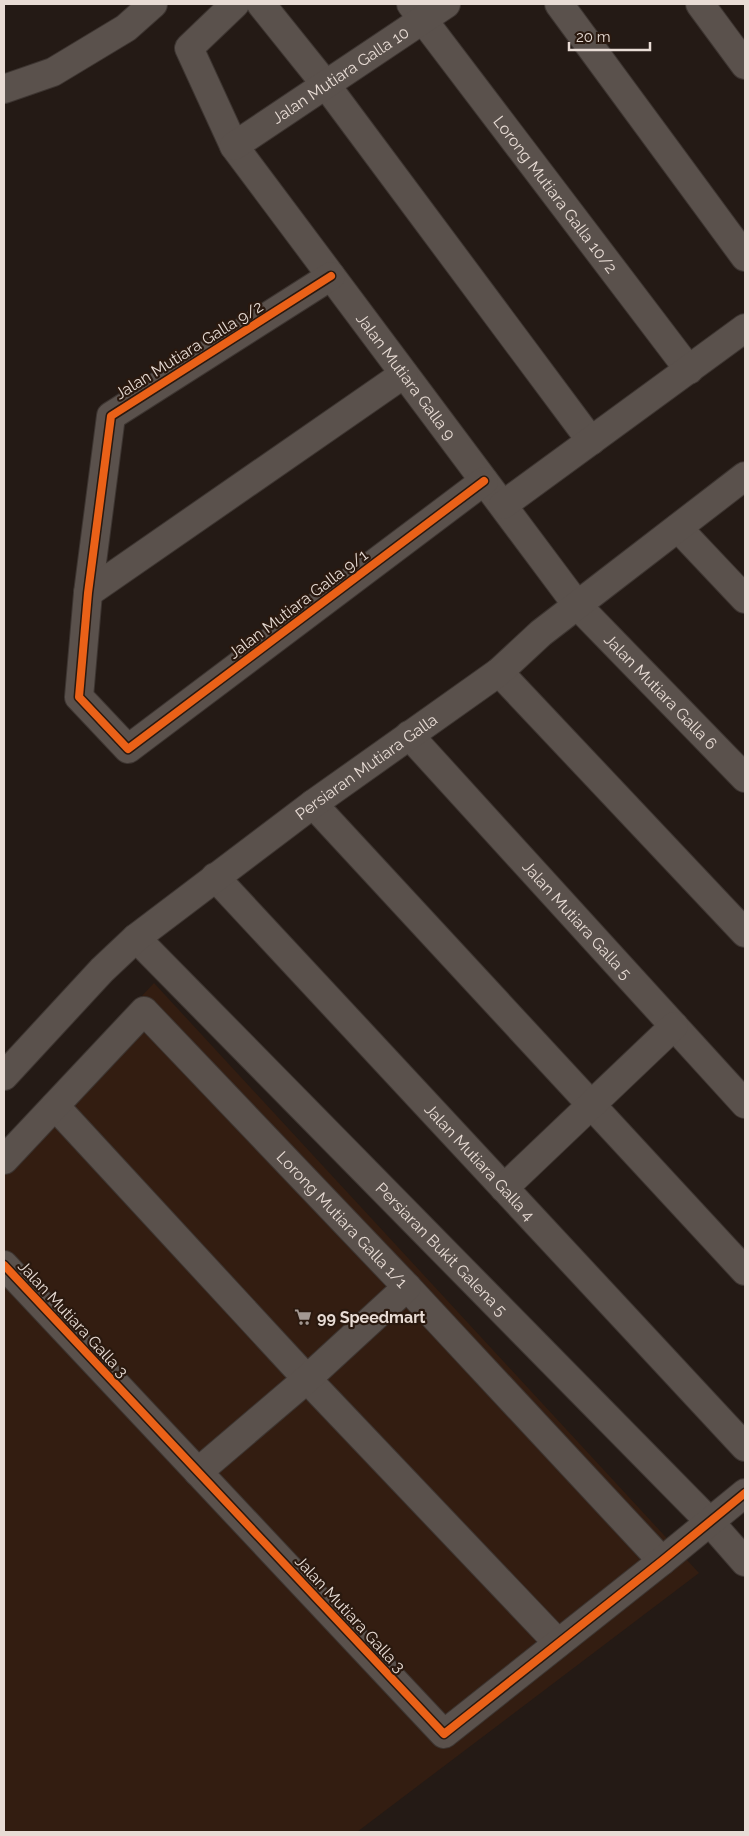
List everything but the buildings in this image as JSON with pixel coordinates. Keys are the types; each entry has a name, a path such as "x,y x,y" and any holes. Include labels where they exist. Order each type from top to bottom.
{"street":[{"path":"4,89 53,72 126,28 153,4"},
{"name":"Jalan Mutiara Galla 9","path":"235,4 189,48 234,146 577,605"},
{"path":"261,4 326,84 591,441"},
{"name":"Jalan Mutiara Galla 10","path":"234,146 326,84 417,12 446,4"},
{"path":"559,4 745,257"},
{"path":"700,4 745,65"},
{"name":"Lorong Mutiara Galla 10/2","path":"417,12 689,370"},
{"name":"Jalan Mutiara Galla 9/2","path":"88,593 111,416 332,276"},
{"path":"503,506 745,328"},
{"path":"88,593 404,374"},
{"name":"Persiaran Mutiara Galla","path":"4,1076 102,970 136,938 313,804 499,672 540,633 745,476"},
{"name":"Jalan Mutiara Galla 9/1","path":"88,593 79,697 128,749 484,481"},
{"path":"678,528 745,599"},
{"name":"Jalan Mutiara Galla 6","path":"577,605 745,778"},
{"path":"499,672 745,933"},
{"name":"Jalan Mutiara Galla 5","path":"408,735 674,1026 741,1091"},
{"path":"313,804 745,1271"},
{"name":"Jalan Mutiara Galla 4","path":"215,877 745,1447"},
{"name":"Persiaran Bukit Galena 5","path":"136,938 710,1522 745,1562"},
{"name":"Lorong Mutiara Galla 1/1","path":"55,1106 144,1011 407,1287 662,1561"},
{"path":"504,1188 674,1026"},
{"path":"4,1160 55,1106 307,1379 558,1643"},
{"name":"Jalan Mutiara Galla 3","path":"4,1265 444,1734 745,1493"},
{"path":"198,1472 307,1379 407,1287"}],"shaded area":[{"path":"154,983 699,1573 357,1832 4,1832 4,1143"}],"cycle path":[{"path":"331,276 111,416 88,593 79,697 128,749 484,481"},
{"path":"4,1265 444,1734 745,1493"}],"place":[{"name":"99 Speedmart","path":"303,1317"}]}
